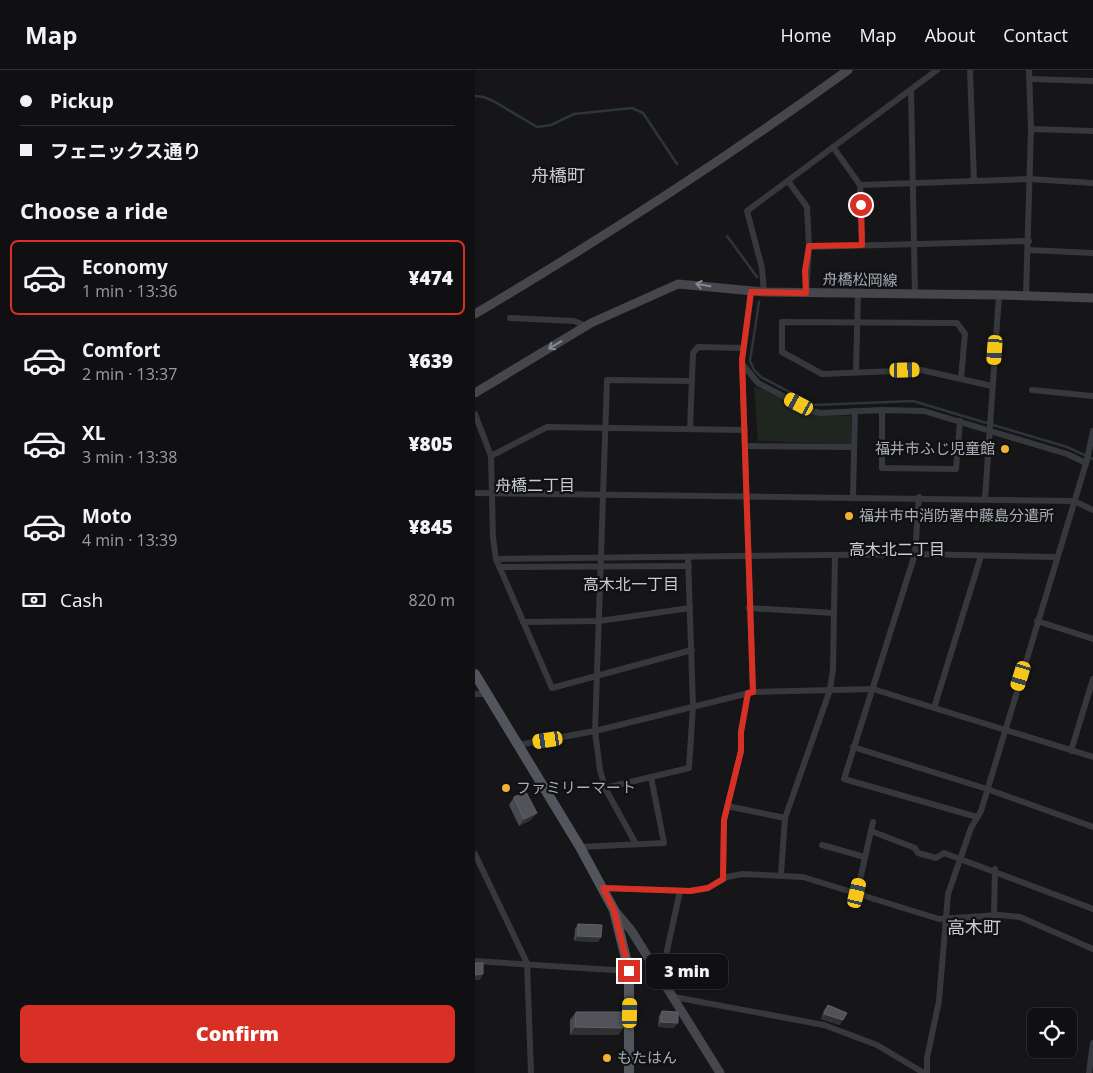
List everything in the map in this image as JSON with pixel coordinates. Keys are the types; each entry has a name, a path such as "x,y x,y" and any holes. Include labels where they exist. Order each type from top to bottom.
{"main road":[{"path":"475,314 710,167 848,70"},
{"name":"舟橋松岡線","path":"475,393 586,326 678,284 751,292 1026,295 1093,298"},
{"path":"475,674 580,847 614,910 629,971 629,1073"},
{"path":"614,910 631,930 720,1073"}],"street":[{"path":"764,292 762,268 747,211 937,70"},
{"path":"970,70 974,181"},
{"path":"1026,295 1029,250 1031,129 1029,70"},
{"path":"1030,79 1093,81"},
{"path":"911,90 915,294"},
{"path":"1031,129 1093,131"},
{"path":"833,148 860,185 862,245"},
{"path":"860,185 1029,179 1093,183"},
{"path":"788,181 807,207 809,246 805,271 806,293"},
{"path":"809,246 1029,241"},
{"path":"1029,250 1093,254"},
{"path":"723,879 724,820 741,751 741,732 751,692 742,360 751,292"},
{"path":"856,371 857,293"},
{"path":"985,499 999,295"},
{"path":"510,318 574,321 586,326"},
{"path":"961,378 965,334 957,323 782,322 782,352 822,374 856,371 921,370 992,386"},
{"path":"690,429 693,353 698,347 743,348"},
{"path":"742,360 746,370 758,383 812,411 821,413 883,410 924,411 1088,461"},
{"path":"636,844 605,788 600,770 595,731 607,380 691,381"},
{"path":"1032,390 1093,396"},
{"path":"883,410 882,468 956,469 960,422"},
{"path":"853,497 855,411"},
{"path":"475,414 491,456 491,494 496,559 552,688 692,650"},
{"path":"491,456 547,427 745,430"},
{"path":"674,997 825,1025 877,1045 926,1073 927,1058 939,1001 948,894 987,789 1073,501 1088,461 1093,431"},
{"path":"745,446 854,447"},
{"path":"475,493 1073,501 1093,510"},
{"path":"919,498 915,554 844,779 870,788 928,802 977,817"},
{"path":"496,559 915,554 1057,557"},
{"path":"781,874 785,818 830,690 833,669 835,555"},
{"path":"934,708 981,556"},
{"path":"605,788 689,768 693,706 688,557"},
{"path":"499,568 689,566"},
{"path":"523,622 599,621 690,608"},
{"path":"749,608 834,613"},
{"path":"1037,621 1093,639"},
{"path":"1071,750 1091,695 1093,679"},
{"path":"518,745 595,731 751,692 873,689 1093,757"},
{"path":"475,694 487,694"},
{"path":"853,747 987,789 1093,827"},
{"path":"580,847 664,842 651,777"},
{"path":"727,806 785,818"},
{"path":"857,893 873,822"},
{"path":"871,831 915,848 918,853 936,858 944,853 995,870 1093,909"},
{"path":"821,845 865,857"},
{"path":"475,854 527,963 531,1073"},
{"path":"994,915 995,870"},
{"path":"603,888 680,891 708,888 723,879 742,874 781,874 803,877 945,920 994,915 1020,917 1093,949"},
{"path":"653,966 666,955 680,891"},
{"path":"475,961 629,971"},
{"path":"1089,1073 1093,1043"}],"shaded area":[{"path":"754,387 768,391 810,413 851,416 851,444 758,441"}],"building":[{"path":"526,792 537,813 524,819 514,797"},
{"path":"578,924 602,925 601,937 578,936"},
{"path":"475,963 483,963 483,974 475,975"},
{"path":"828,1005 847,1013 843,1020 824,1014"},
{"path":"662,1011 678,1012 678,1023 661,1022"},
{"path":"576,1012 623,1012 623,1028 575,1027"}],"waterway":[{"path":"475,96 484,97 495,102 537,127 551,125 574,114 632,108 643,113 677,164"},
{"path":"727,236 757,277"},
{"path":"759,302 750,361 754,370 761,377 814,405 913,401 1067,447 1093,459"}],"place":[{"name":"福井市ふじ児童館","path":"1005,449"},
{"name":"福井市中消防署中藤島分遣所","path":"849,516"},
{"name":"ファミリーマート","path":"506,788"},
{"name":"もたはん","path":"607,1058"}],"district":[{"name":"舟橋町","path":"558,176"},
{"name":"舟橋二丁目","path":"535,485"},
{"name":"高木北二丁目","path":"897,549"},
{"name":"高木北一丁目","path":"631,584"},
{"name":"高木町","path":"974,928"}],"route":[{"path":"629,971 614,910 603,888 690,891 708,888 723,879 724,820 741,751 741,732 748,693 753,692 747,557 747,496 742,360 751,292 806,293 805,271 809,246 862,245 861,205"}]}
